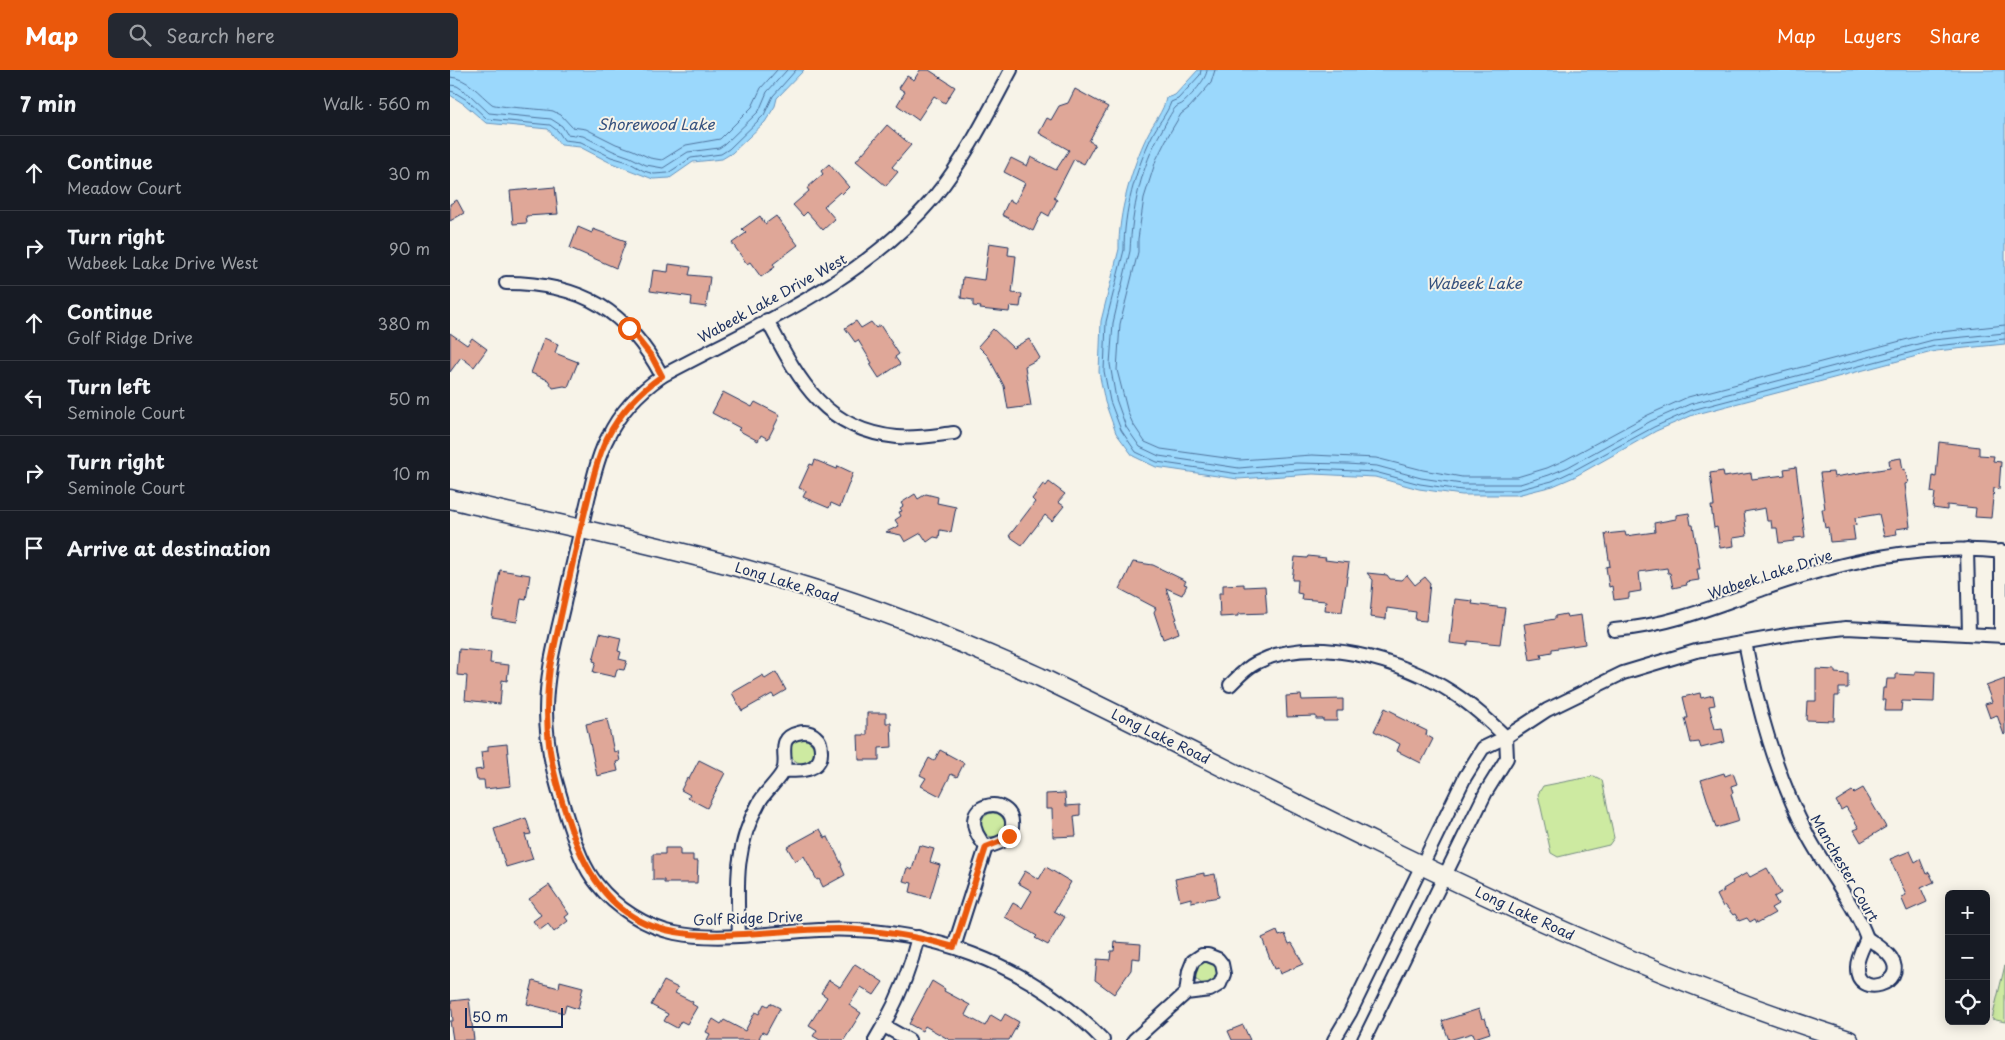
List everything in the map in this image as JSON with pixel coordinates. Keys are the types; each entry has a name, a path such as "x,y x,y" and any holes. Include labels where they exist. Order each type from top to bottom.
{"main road":[{"name":"Long Lake Road","path":"450,499 725,564 807,587 910,622 976,648 1040,677 1538,920 1635,963 1782,1018 1849,1040"}],"street":[{"name":"Wabeek Lake Drive West","path":"581,529 595,473 607,438 634,399 662,376 767,320 847,274 887,245 912,222 935,196 965,154 1010,70"},
{"path":"506,283 527,283 556,287 593,301 608,310 629,328 652,357 662,376"},
{"path":"767,320 807,389 828,410 840,418 866,430 897,437 954,432"},
{"name":"Golf Ridge Drive","path":"581,529 550,667 546,712 549,749 554,777 583,861 598,886 627,912 644,922 673,933 692,936 738,935 838,929 918,937 954,947 1004,967 1029,981 1064,1005 1103,1040"},
{"name":"Wabeek Lake Drive","path":"1614,630 1656,625 1686,617 1793,579 1854,563 1941,549 2003,552 2003,636"},
{"path":"1967,550 1969,634"},
{"path":"1334,1040 1350,1013 1474,761 1483,748 1506,737 1547,710 1624,673 1696,651 1846,628 2003,636"},
{"name":"Manchester Court","path":"1745,642 1762,722 1782,780 1811,842 1828,872 1858,917 1867,938"},
{"path":"1230,685 1255,663 1288,652 1322,650 1356,654 1393,665 1439,685 1470,705 1506,737 1507,758 1486,792 1364,1040"},
{"path":"738,935 738,861 743,839 760,801 783,770"},
{"path":"954,947 986,847"},
{"path":"875,1040 908,977 918,937"},
{"path":"1134,1040 1186,993"},
{"path":"884,1026 909,1040"}],"green space":[{"path":"802,739 810,743 814,751 810,759 802,763 794,759 790,751 794,743"},
{"path":"1594,776 1602,780 1614,838 1609,845 1558,857 1551,853 1538,794 1543,786"},
{"path":"993,813 998,814 1004,820 1004,830 998,836 993,837 988,836 982,830 981,825 982,820 988,814"},
{"path":"1206,960 1214,964 1218,972 1214,980 1206,984 1198,980 1194,972 1198,964"},
{"path":"2005,965 2005,1022 1992,1019"}],"water":[{"name":"Shorewood Lake","path":"450,70 804,70 777,98 775,106 765,122 732,153 722,159 693,162 670,178 653,179 609,162 580,147 561,145 548,129 486,123 450,95"},
{"name":"Wabeek Lake","path":"1198,70 2005,70 2005,344 1936,351 1693,415 1656,431 1574,477 1553,486 1517,495 1462,495 1419,489 1375,477 1313,474 1238,479 1156,467 1133,456 1116,433 1105,402 1099,372 1101,321 1119,249 1123,206 1136,162 1147,136 1163,108 1166,98 1175,95"}],"building":[{"path":"920,70 929,70 955,87 945,103 934,96 918,120 897,105 905,92 899,88 907,76 914,80"},
{"path":"1075,89 1108,107 1089,141 1095,144 1084,164 1074,159 1054,198 1057,200 1049,216 1042,212 1033,231 1002,215 1009,200 1015,203 1025,183 1004,172 1011,158 1027,166 1031,157 1056,170 1069,150 1039,133 1047,118 1051,120 1059,106 1068,103"},
{"path":"887,125 911,145 892,167 898,172 886,186 856,161"},
{"path":"829,164 849,187 824,206 835,219 823,230 807,212 803,216 793,205 809,191 807,188 823,174 821,171"},
{"path":"555,187 558,214 526,216 527,223 513,224 510,191"},
{"path":"457,200 464,213 450,221 450,204"},
{"path":"760,216 765,224 776,216 798,245 773,264 775,267 761,277 750,262 747,264 732,243 746,233 742,229"},
{"path":"578,227 592,233 593,229 626,241 616,268 570,248"},
{"path":"989,243 1009,246 1008,255 1016,256 1012,293 1022,294 1020,307 1010,306 1009,312 980,309 981,307 973,306 973,300 961,298 963,277 984,280"},
{"path":"669,264 691,267 689,275 710,277 706,307 691,305 692,297 650,291 653,270 668,272"},
{"path":"856,321 861,328 871,322 876,328 880,325 899,354 895,357 900,364 879,378 858,340 855,342 845,328"},
{"path":"993,329 1013,348 1029,339 1040,358 1025,366 1031,406 1008,409 1004,386 988,356 978,346"},
{"path":"450,333 467,345 472,338 487,349 474,367 461,357 450,372"},
{"path":"544,338 558,344 555,353 578,362 568,387 553,388 548,380 531,373"},
{"path":"723,392 752,407 755,402 780,415 768,439 761,435 758,441 738,430 740,428 712,413"},
{"path":"1939,442 1979,447 1979,455 1994,456 1993,461 2001,462 1999,489 1994,488 1991,518 1975,517 1976,508 1947,505 1947,510 1933,508 1935,493 1931,492 1933,476 1936,477"},
{"path":"1901,458 1908,483 1905,484 1910,527 1896,529 1897,534 1884,536 1879,514 1855,518 1856,525 1853,526 1855,540 1830,542 1828,527 1825,528 1822,509 1825,509 1820,473 1833,472 1834,477 1890,468 1889,460"},
{"path":"815,460 837,469 838,466 853,473 840,507 831,503 829,508 803,497 806,491 799,488 810,464 813,465"},
{"path":"1796,467 1805,537 1779,543 1777,528 1772,528 1771,521 1767,521 1765,508 1744,512 1747,536 1733,538 1734,546 1720,548 1717,527 1714,528 1711,506 1714,506 1710,473 1723,471 1724,477 1751,473 1752,479 1785,475 1784,469"},
{"path":"1049,482 1065,494 1058,502 1064,506 1052,521 1045,515 1022,545 1009,536 1035,502 1032,499 1043,484 1046,486"},
{"path":"915,494 918,499 926,494 938,497 937,503 956,507 951,532 940,530 939,538 934,537 927,542 921,533 905,542 901,535 886,532 899,526 895,520 901,516 899,512 902,511 900,508 903,506 901,503"},
{"path":"1689,513 1691,525 1693,525 1700,569 1697,569 1699,580 1686,582 1687,585 1673,588 1667,568 1639,572 1641,591 1629,593 1629,598 1614,600 1612,586 1609,587 1606,567 1610,566 1605,534 1625,532 1626,536 1655,532 1654,523 1676,519 1676,515"},
{"path":"1308,556 1349,563 1342,612 1325,610 1326,601 1301,599 1302,594 1297,593 1298,580 1292,580 1295,557 1307,558"},
{"path":"1133,562 1153,565 1186,581 1184,584 1187,585 1182,595 1166,588 1177,619 1175,620 1179,633 1163,639 1154,612 1156,608 1120,589"},
{"path":"500,570 530,575 526,600 521,599 517,622 492,618"},
{"path":"1367,573 1387,575 1390,579 1401,580 1407,575 1415,585 1425,577 1430,583 1426,621 1415,620 1416,612 1387,608 1386,619 1370,617 1373,580"},
{"path":"1244,584 1244,587 1265,586 1267,613 1220,617 1219,593 1223,593 1223,585"},
{"path":"1455,599 1473,601 1472,604 1505,608 1500,644 1468,641 1468,645 1450,643"},
{"path":"1566,614 1567,617 1581,615 1585,644 1552,649 1552,652 1541,654 1542,658 1530,660 1524,624 1555,619 1555,616"},
{"path":"600,633 621,638 618,651 621,652 619,659 627,661 624,670 617,669 615,677 593,672 596,662 593,661"},
{"path":"459,649 491,652 490,663 509,665 507,681 502,680 500,704 465,700 467,676 457,675"},
{"path":"1816,669 1835,670 1835,673 1848,674 1848,688 1839,688 1839,696 1835,696 1834,721 1806,720 1807,701 1816,701"},
{"path":"1915,671 1935,672 1934,702 1902,701 1901,711 1885,711 1886,700 1882,700 1883,688 1886,688 1887,679 1896,679 1896,674 1915,675"},
{"path":"776,672 786,690 774,697 772,694 742,711 732,693 763,675 765,679"},
{"path":"2005,679 2004,735 1997,715 1990,718 1985,704 1992,702 1986,686"},
{"path":"1700,693 1701,698 1713,695 1715,705 1709,706 1715,729 1722,728 1725,742 1701,748 1699,742 1691,743 1685,718 1688,718 1683,697"},
{"path":"1301,695 1302,700 1343,699 1343,711 1337,711 1337,721 1323,721 1323,719 1316,719 1316,716 1287,717 1286,696"},
{"path":"1385,708 1397,714 1396,716 1427,731 1426,735 1433,739 1421,763 1397,751 1400,744 1374,731"},
{"path":"867,713 886,713 886,723 891,723 892,747 879,748 879,760 859,760 858,735 867,735"},
{"path":"607,719 614,752 618,751 620,761 616,762 618,771 597,776 586,724"},
{"path":"507,744 511,786 485,789 484,780 477,780 475,770 483,769 481,752 488,751 488,746"},
{"path":"940,750 964,763 957,777 951,774 940,796 921,786 926,778 920,775 929,758 934,761"},
{"path":"699,760 725,773 707,808 688,798 690,795 681,790"},
{"path":"1724,773 1725,776 1733,773 1737,784 1731,786 1733,793 1731,794 1739,821 1716,828 1701,780"},
{"path":"1863,788 1886,827 1861,842 1854,830 1859,828 1846,807 1841,810 1836,801 1852,791 1854,793"},
{"path":"1065,793 1066,806 1080,805 1080,815 1074,816 1076,836 1053,837 1052,809 1046,809 1046,794"},
{"path":"526,818 531,834 525,835 533,859 506,867 494,829"},
{"path":"820,829 825,838 828,837 845,875 823,887 804,856 795,861 787,847"},
{"path":"919,845 934,849 930,862 940,865 930,898 910,892 912,883 903,881 907,868 912,870"},
{"path":"665,848 680,848 680,855 693,855 693,861 698,861 697,883 664,883 664,880 653,880 653,854 665,854"},
{"path":"1910,851 1915,862 1920,859 1926,874 1929,872 1934,882 1921,888 1927,902 1907,911 1901,897 1906,895 1890,859"},
{"path":"1046,867 1071,882 1054,911 1065,917 1048,945 1035,938 1037,936 1005,917 1013,903 1022,908 1032,891 1018,883 1025,871 1039,879"},
{"path":"1767,868 1781,893 1774,897 1778,904 1771,908 1775,913 1757,923 1755,919 1750,922 1747,918 1739,921 1735,914 1733,915 1725,905 1723,907 1717,895 1733,883 1732,881 1747,873 1750,877"},
{"path":"1204,873 1204,876 1215,874 1219,897 1191,902 1191,898 1180,901 1175,879"},
{"path":"549,885 569,914 565,917 568,921 554,932 548,924 540,930 533,921 541,915 529,899"},
{"path":"1277,931 1279,936 1285,934 1289,944 1292,943 1303,964 1280,974 1278,968 1274,969 1262,938"},
{"path":"1115,942 1141,944 1140,959 1132,958 1131,970 1114,994 1095,980 1097,959 1110,960"},
{"path":"855,964 883,982 874,995 861,987 849,1005 861,1013 844,1040 820,1040 813,1036 817,1030 809,1025 827,997 821,993 829,980 840,987"},
{"path":"533,981 559,988 560,981 583,987 578,1009 566,1005 564,1013 527,1004"},
{"path":"664,981 678,988 675,993 693,1002 692,1004 697,1007 687,1024 681,1021 677,1028 664,1021 668,1014 651,1005"},
{"path":"932,981 945,989 944,991 970,1005 965,1015 985,1026 991,1015 1001,1021 1005,1014 1019,1022 1009,1040 950,1040 925,1026 922,1031 909,1024"},
{"path":"469,999 474,1040 453,1040 450,1021 453,1021 451,1001"},
{"path":"770,1003 780,1008 766,1034 762,1032 759,1038 763,1040 707,1040 710,1034 706,1032 713,1019 721,1024 724,1020 745,1031 755,1012 759,1014 764,1004 768,1006"},
{"path":"1479,1009 1482,1019 1485,1018 1490,1033 1475,1038 1473,1033 1449,1040 1442,1021"},
{"path":"1243,1025 1250,1040 1232,1040 1228,1031"}],"route":[{"path":"629,328 652,357 662,376 648,386 625,410 607,438 600,454 581,529 550,667 547,689 547,732 554,777 583,861 598,886 627,912 644,922 673,933 711,936 838,929 918,937 954,947 986,847 996,845 1009,836"}]}
